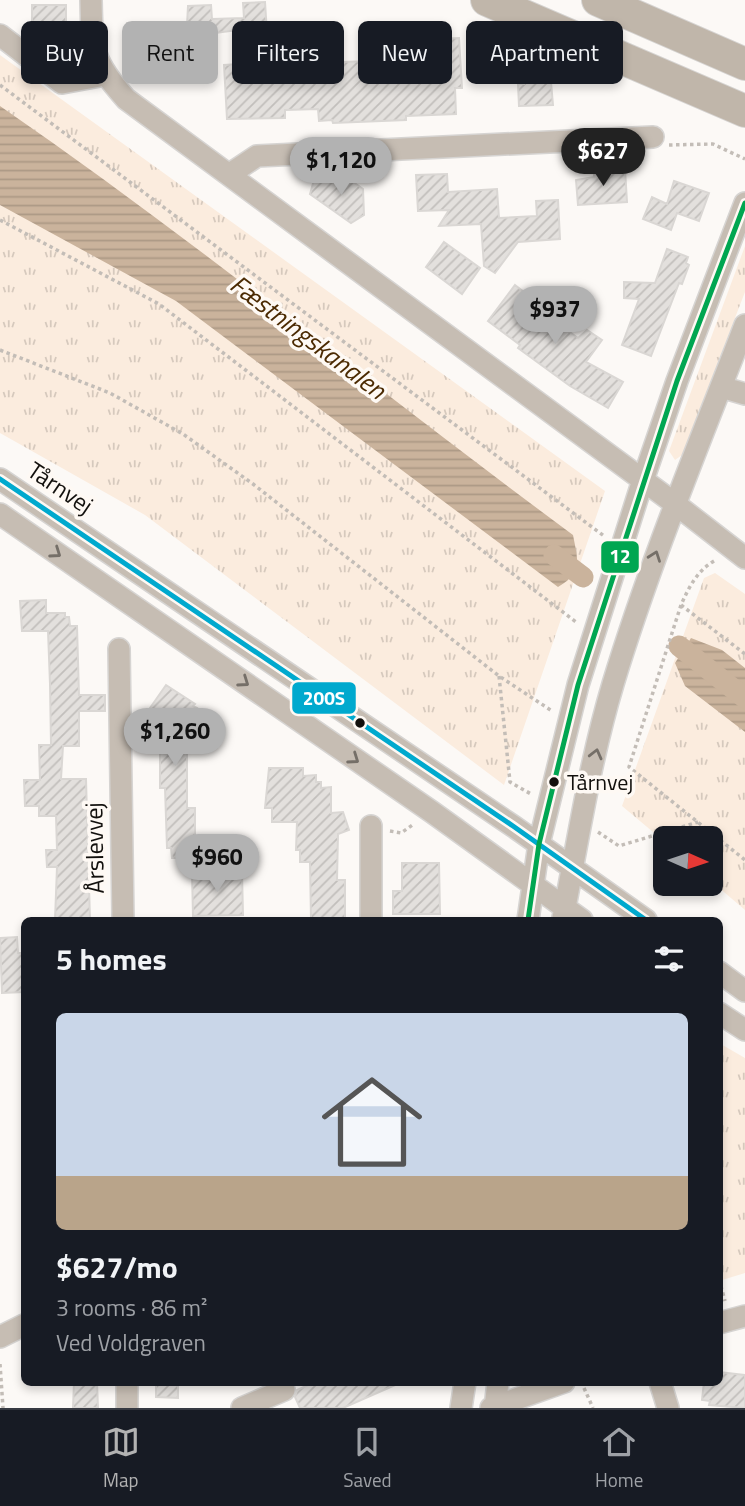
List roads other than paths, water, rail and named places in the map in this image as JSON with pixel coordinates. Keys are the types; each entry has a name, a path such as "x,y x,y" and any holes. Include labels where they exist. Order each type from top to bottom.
{"highway":[{"path":"487,0 714,100 745,111"},
{"path":"598,0 738,61"}],"street":[{"path":"91,0 91,21"},
{"path":"0,35 21,51"},
{"path":"108,78 126,99 739,553"},
{"path":"230,174 257,156 653,137"},
{"path":"528,917 539,844 569,722 620,548 677,381 745,203"},
{"path":"570,917 572,869 580,820 612,688 674,503 745,325"},
{"path":"721,387 745,394"},
{"name":"Tårnvej","path":"0,479 539,844 642,917"},
{"path":"0,514 432,812 533,885 570,917"},
{"name":"Årslevvej","path":"119,649 123,917"},
{"path":"371,826 371,917"},
{"path":"723,975 745,990"},
{"path":"723,1016 745,1030"},
{"path":"723,1322 745,1316"},
{"path":"0,1336 21,1326"},
{"path":"127,1386 127,1408"},
{"path":"461,1408 464,1386"},
{"path":"497,1386 494,1408 553,1386"},
{"path":"661,1386 668,1408"},
{"path":"242,1408 284,1390"}],"water":[{"path":"0,106 145,210 573,535 577,565 572,576 558,587 176,301 0,205"},
{"path":"691,638 722,650 745,668 745,732 685,686 675,663"}],"waterway":[{"name":"Fæstningskanalen","path":"554,555 583,577"},
{"name":"Fæstningskanalen","path":"679,646 745,698"}],"place":[{"name":"Tårnvej","path":"554,782"}]}
